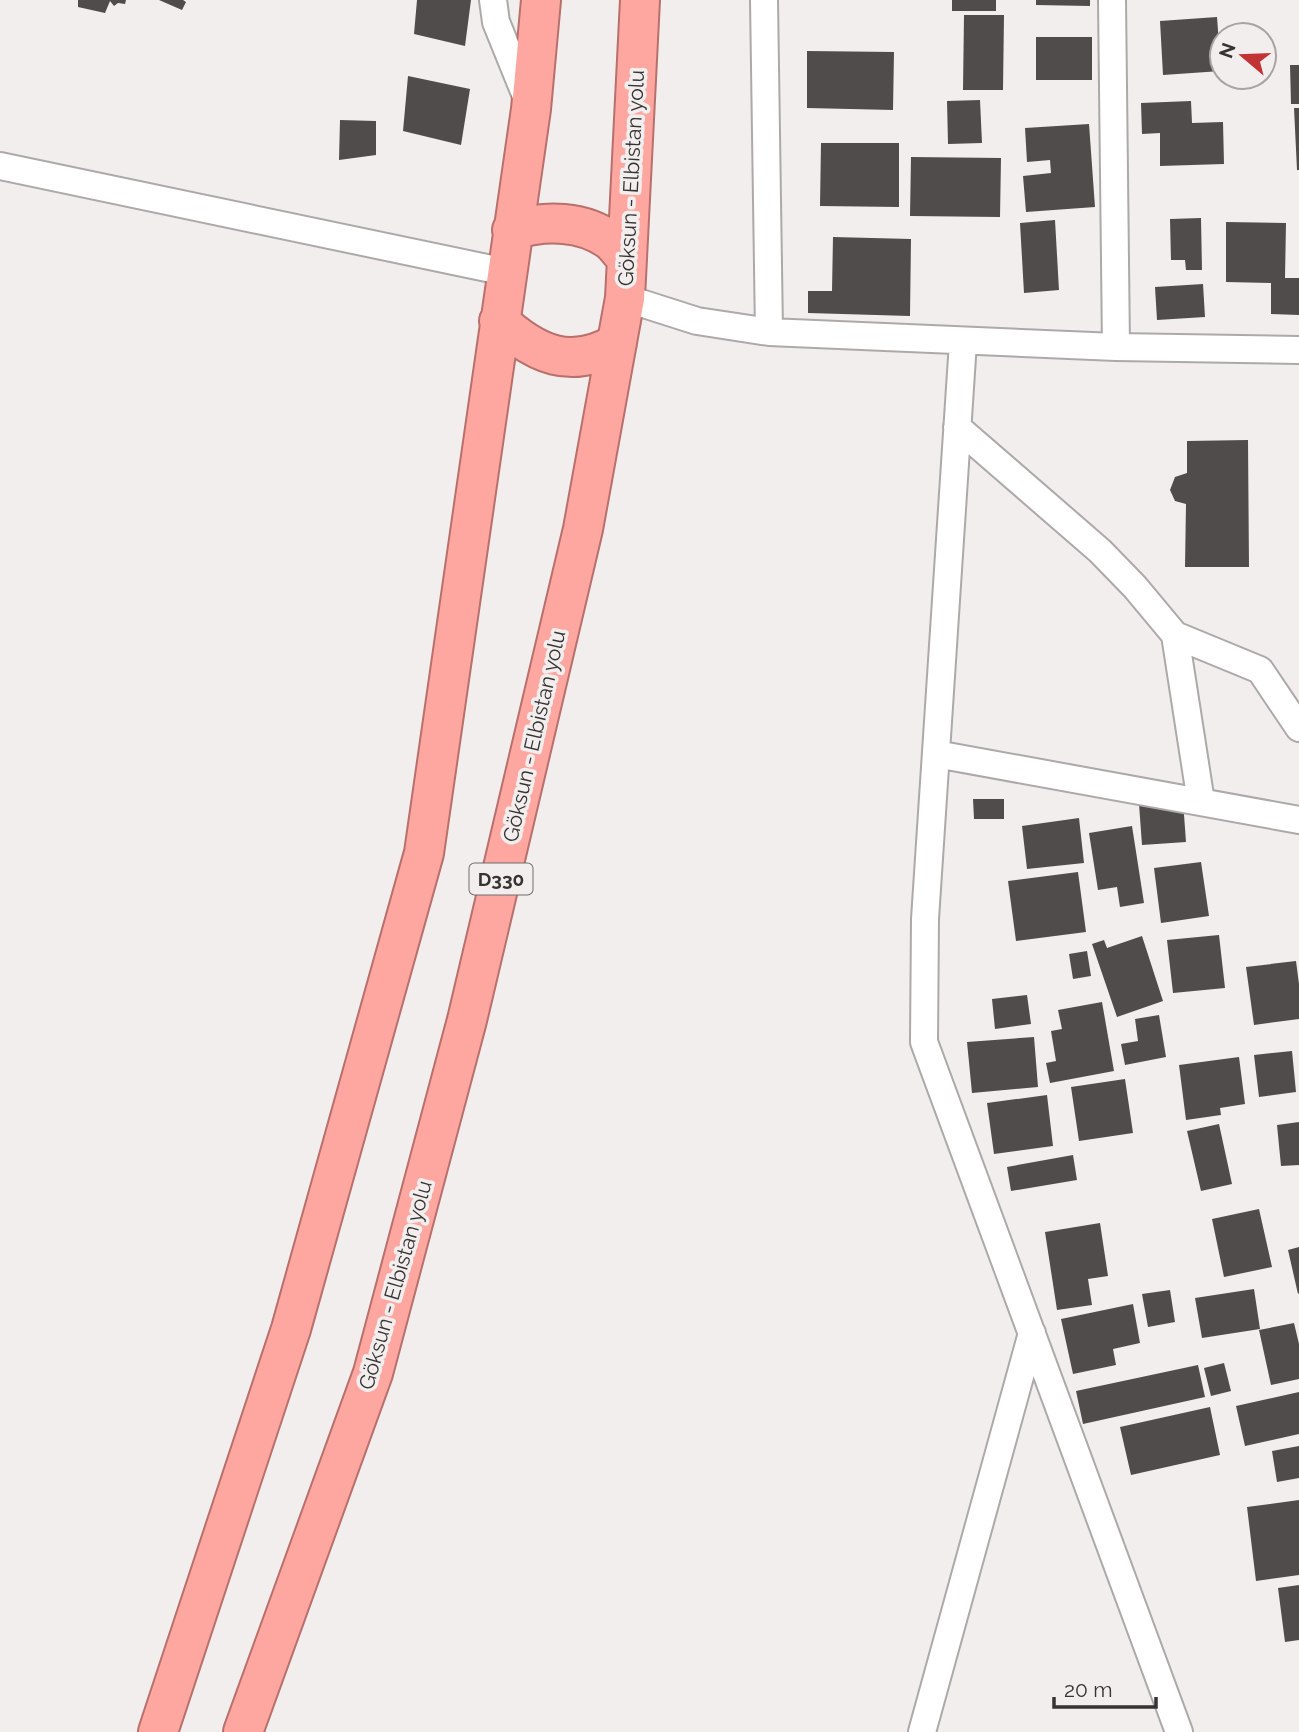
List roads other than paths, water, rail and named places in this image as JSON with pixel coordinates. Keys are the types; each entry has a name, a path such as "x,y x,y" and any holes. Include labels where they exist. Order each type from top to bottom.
{"highway":[{"path":"158,1732 290,1329 424,853 531,109 541,0"},
{"name":"Göksun - Elbistan yolu","path":"243,1732 376,1360 467,1020 583,529 625,298 640,0"},
{"path":"512,230 534,224 559,223 587,229 612,242 627,259"},
{"path":"499,321 519,339 546,353 580,358 603,351 617,343"}],"street":[{"path":"493,0 496,22 531,109"},
{"path":"764,0 769,332"},
{"path":"1112,0 1116,347"},
{"path":"0,166 506,272"},
{"path":"625,298 697,321 769,332 1116,347 1299,350"},
{"path":"963,341 925,919 924,1042 1179,1732"},
{"path":"957,427 1100,551 1135,587 1175,635 1260,670 1299,728"},
{"path":"1175,635 1201,802"},
{"path":"936,754 1299,820"},
{"path":"922,1732 1032,1333"}]}
